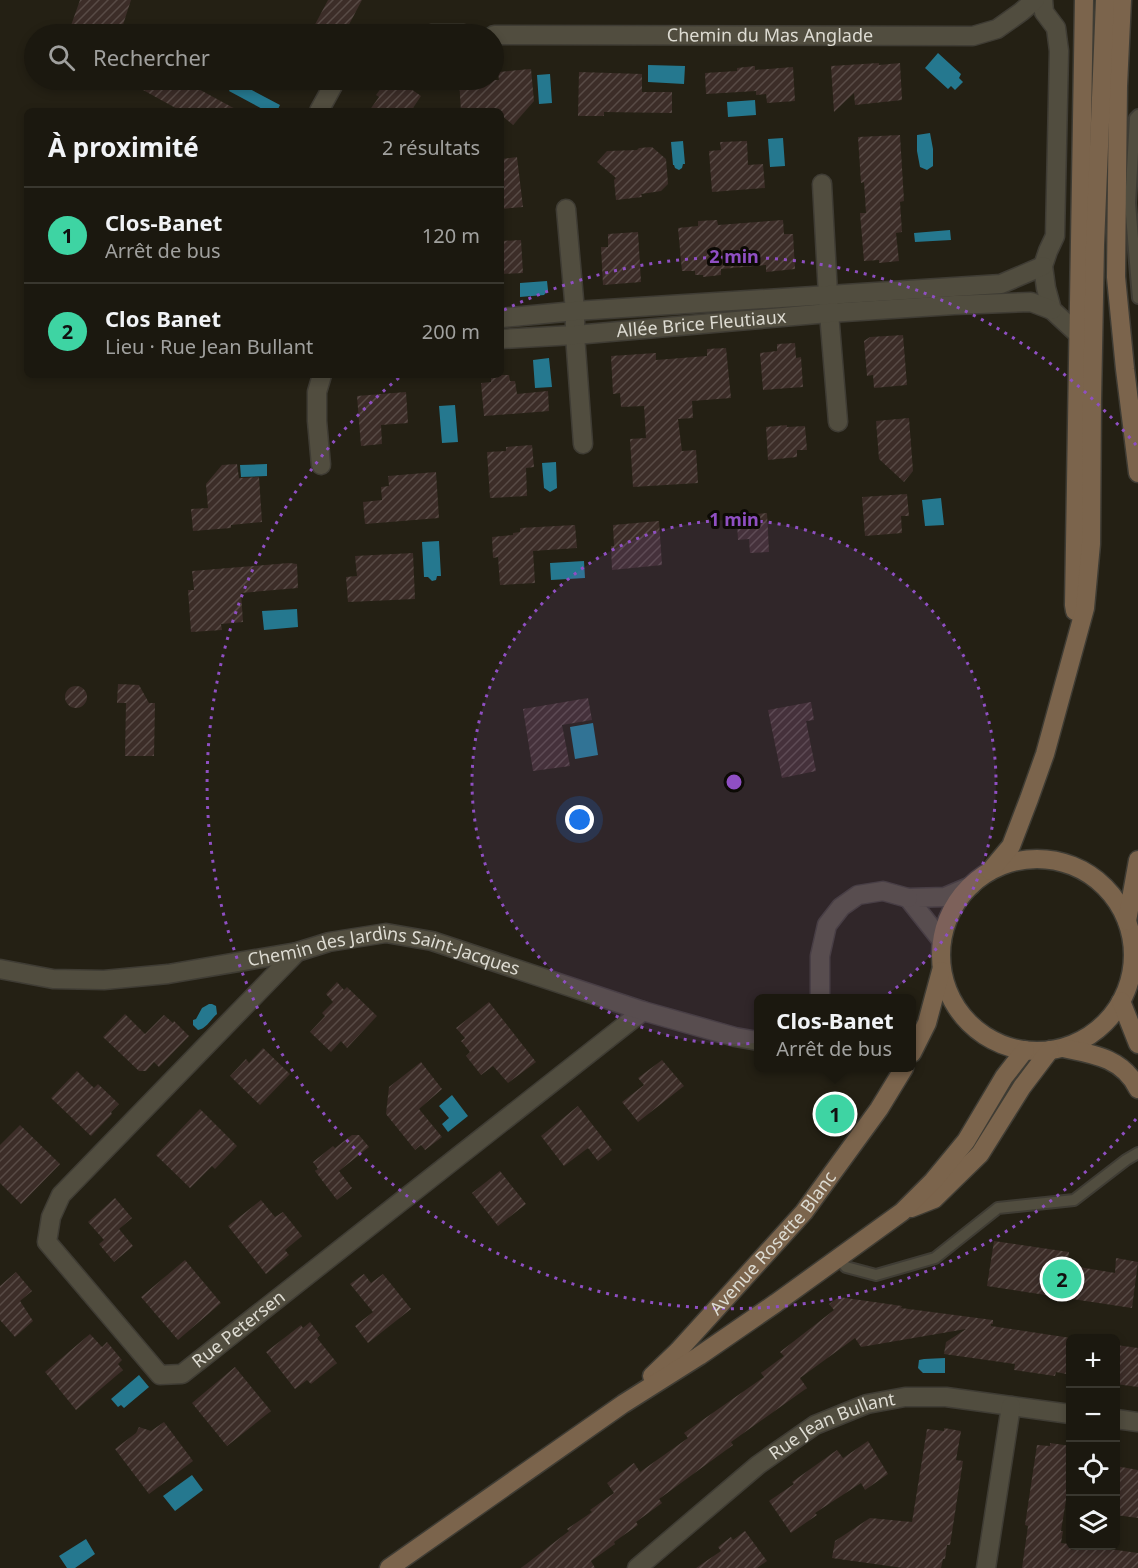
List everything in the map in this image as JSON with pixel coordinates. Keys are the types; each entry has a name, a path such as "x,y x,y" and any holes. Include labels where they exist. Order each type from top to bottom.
{"main road":[{"path":"1078,631 1074,604 1084,0"},
{"path":"990,871 1011,846 1029,800 1045,754 1085,608 1091,544 1095,245 1106,0"},
{"path":"1122,0 1118,86 1116,277 1138,473"},
{"path":"1056,1049 1086,1038 1106,1022 1121,1001 1129,982 1133,962 1132,941 1127,921 1116,900 1100,882 1081,869 1059,861 1035,859 1012,862 990,871 970,885 957,902 947,921 942,941 942,969 948,993 961,1015 979,1032 1000,1044 1025,1050 1056,1049 1100,1055 1125,1070 1138,1089"},
{"path":"1127,921 1138,865"},
{"path":"916,1045 927,1023 942,969"},
{"path":"1121,1001 1138,1044"},
{"name":"Avenue Rosette Blanc","path":"902,1212 934,1199 980,1154 1022,1087 1056,1049"},
{"name":"Avenue Rosette Blanc","path":"389,1568 623,1404 699,1356 902,1212 933,1181 966,1141 1004,1077 1025,1050"},
{"name":"Avenue Rosette Blanc","path":"623,1404 678,1351 804,1212 879,1109 902,1072"}],"street":[{"name":"Chemin du Mas Anglade","path":"504,35 973,36 997,28 1035,0"},
{"path":"1043,0 1044,12 1056,28 1059,51 1055,236 1043,266 1052,310 1078,335"},
{"path":"321,108 331,90"},
{"path":"822,184 838,422"},
{"path":"566,209 583,444"},
{"name":"Allée Brice Fleutiaux","path":"504,318 575,311 1001,284 1043,266"},
{"name":"Allée Brice Fleutiaux","path":"504,339 575,335 829,313 1014,302 1031,302 1052,310"},
{"path":"321,378 317,392 321,465"},
{"path":"820,994 820,957 827,925 841,907 858,895 883,891 908,898 945,897 970,885"},
{"path":"908,898 942,941"},
{"name":"Chemin des Jardins Saint-Jacques","path":"0,969 53,979 104,980 168,974 297,952 329,942 386,933 432,941 643,1011 754,1040"},
{"name":"Rue Petersen","path":"297,952 61,1194 51,1217 47,1242 160,1375 182,1374 643,1011"},
{"name":"Rue Jean Bullant","path":"637,1568 758,1465 815,1425 867,1404 905,1397 946,1397 1066,1413"},
{"path":"986,1568 1011,1406"},
{"path":"1120,1420 1138,1422"}],"lane":[{"path":"1138,115 1135,118 1130,203 1138,298"},
{"path":"838,1258 846,1267 876,1275 935,1258 998,1208 1074,1200 1138,1153"}],"water":[{"path":"938,53 961,74 959,78 963,82 955,90 951,86 948,89 925,68"},
{"path":"648,65 685,66 684,84 648,82"},
{"path":"550,74 552,103 539,104 537,75"},
{"path":"252,90 280,105 278,108 260,108 229,91"},
{"path":"755,100 756,115 728,117 727,102"},
{"path":"930,133 933,166 927,170 920,167 917,135"},
{"path":"783,138 785,166 770,167 768,139"},
{"path":"683,141 685,164 679,170 673,165 671,142"},
{"path":"950,230 951,240 915,242 914,233"},
{"path":"547,281 548,290 544,295 520,297 520,283"},
{"path":"549,358 552,387 535,388 533,360"},
{"path":"455,405 458,442 442,443 439,406"},
{"path":"556,462 557,488 550,492 544,488 542,463"},
{"path":"267,464 267,476 241,477 240,465"},
{"path":"941,498 944,525 925,526 922,500"},
{"path":"439,541 441,576 437,576 436,580 432,581 424,577 422,542"},
{"path":"584,561 585,578 551,580 550,563"},
{"path":"297,609 298,627 264,630 262,611"},
{"path":"593,723 598,755 575,759 570,727"},
{"path":"209,1004 216,1006 217,1014 206,1026 198,1030 193,1025 193,1020 202,1008"},
{"path":"452,1095 468,1116 448,1132 442,1124 449,1118 439,1106"},
{"path":"945,1358 945,1373 923,1373 918,1368 919,1360"},
{"path":"139,1375 149,1387 124,1408 121,1405 118,1407 111,1399"},
{"path":"192,1475 203,1490 175,1511 163,1496"},
{"path":"86,1539 95,1554 75,1568 67,1568 59,1556"}],"building":[{"path":"80,0 131,0 123,24 72,24"},
{"path":"328,0 362,0 349,24 315,24"},
{"path":"879,63 879,65 900,63 902,100 855,105 854,93 834,112 831,66"},
{"path":"755,66 755,70 793,67 795,101 767,103 766,94 756,95 756,91 706,94 705,73 737,71 737,68"},
{"path":"531,69 534,101 513,125 504,118 504,108 461,108 460,90 504,90 504,71"},
{"path":"579,72 642,74 642,92 672,92 672,113 604,112 604,116 578,116"},
{"path":"143,90 200,90 233,108 176,108"},
{"path":"380,90 412,90 421,96 413,108 371,108 379,97 376,95"},
{"path":"900,135 904,201 900,202 902,232 896,233 899,261 879,263 879,260 864,261 860,213 866,213 864,182 861,183 858,137"},
{"path":"747,141 748,165 763,164 765,188 712,192 709,151 721,150 720,142"},
{"path":"652,147 666,159 668,184 661,191 641,194 642,197 616,200 614,180 616,178 597,162 607,151"},
{"path":"517,157 523,207 504,209 504,159"},
{"path":"717,220 718,225 783,220 784,234 793,234 795,269 766,272 766,265 721,269 721,275 703,277 703,275 695,275 695,271 682,271 678,228 698,226 698,221"},
{"path":"638,232 641,282 603,285 601,247 608,247 608,234"},
{"path":"521,240 523,273 504,274 504,241"},
{"path":"903,335 907,385 874,388 873,375 867,376 864,341 870,337"},
{"path":"795,343 796,358 801,357 803,387 763,390 760,353 777,351 777,344"},
{"path":"726,348 731,398 692,401 693,418 678,419 682,451 696,450 698,483 633,487 630,439 646,438 644,406 621,407 620,393 613,394 611,356 656,353 656,360 707,356 707,349"},
{"path":"504,375 509,375 510,381 515,381 517,394 548,391 549,411 484,416 481,383 491,382 491,378 504,378"},
{"path":"406,392 408,423 381,425 382,444 361,446 357,396"},
{"path":"909,418 913,471 904,482 879,459 876,421"},
{"path":"787,425 787,427 805,426 807,450 797,450 797,457 768,460 766,427"},
{"path":"532,445 534,467 526,468 527,496 490,498 487,452 506,451 506,447"},
{"path":"237,464 239,478 259,477 262,522 231,525 231,528 193,531 191,509 208,508 206,484 222,465"},
{"path":"436,472 439,518 365,524 363,502 382,500 381,487 389,486 388,476"},
{"path":"907,494 909,516 901,516 902,533 865,536 862,497"},
{"path":"767,513 769,552 750,553 749,539 738,540 737,522 747,521 747,515"},
{"path":"659,521 662,565 612,570 613,525"},
{"path":"575,525 577,548 533,551 535,583 500,585 498,557 493,558 492,537 513,535 513,533 520,532 520,528"},
{"path":"413,553 415,599 348,602 346,577 357,576 355,556"},
{"path":"297,564 298,588 241,593 243,622 221,624 222,630 191,632 188,590 194,590 192,571"},
{"path":"118,684 139,685 149,703 155,703 154,756 125,756 126,703 117,703"},
{"path":"72,686 80,686 87,693 87,701 80,708 72,708 65,701 65,693"},
{"path":"588,698 592,720 562,725 570,766 533,771 523,709"},
{"path":"811,702 814,720 806,721 816,771 782,778 768,710"},
{"path":"337,982 344,990 347,987 377,1016 347,1048 341,1041 331,1052 310,1032 325,1016 322,1013 333,1002 326,994"},
{"path":"489,1002 536,1062 508,1083 493,1066 481,1075 466,1056 470,1052 461,1041 465,1038 456,1028"},
{"path":"125,1014 145,1034 164,1015 173,1023 174,1021 189,1036 159,1067 154,1062 146,1071 139,1071 103,1037"},
{"path":"263,1048 290,1074 260,1105 230,1076 246,1059 249,1063"},
{"path":"662,1060 684,1086 638,1122 622,1102 644,1085 638,1078"},
{"path":"421,1062 442,1089 419,1109 442,1137 425,1150 421,1145 415,1150 386,1114 389,1087"},
{"path":"77,1071 94,1088 98,1084 119,1104 91,1136 51,1098"},
{"path":"578,1106 612,1150 598,1161 588,1148 564,1166 541,1136"},
{"path":"200,1109 237,1146 215,1169 212,1166 190,1188 156,1155"},
{"path":"20,1125 60,1164 21,1204 0,1183 0,1145"},
{"path":"352,1135 359,1135 369,1147 339,1171 352,1188 337,1200 315,1171 318,1169 313,1162"},
{"path":"500,1171 526,1204 498,1226 472,1193"},
{"path":"115,1198 132,1218 119,1229 133,1246 114,1262 99,1244 104,1240 88,1222"},
{"path":"261,1200 275,1217 283,1212 302,1236 285,1250 289,1255 266,1274 228,1226"},
{"path":"994,1241 1069,1252 1067,1265 1115,1273 1116,1258 1138,1262 1132,1308 987,1286"},
{"path":"185,1260 221,1303 178,1340 141,1297"},
{"path":"16,1272 32,1291 20,1301 33,1321 15,1337 0,1320 0,1286"},
{"path":"364,1274 371,1283 383,1274 411,1309 368,1343 355,1326 373,1312 350,1284"},
{"path":"839,1297 993,1320 991,1326 1066,1337 1066,1374 1056,1372 1055,1376 1014,1370 1015,1364 944,1354 946,1342 966,1329 861,1347 855,1338 800,1378 807,1388 731,1442 733,1445 659,1499 662,1503 636,1522 638,1525 591,1561 595,1568 521,1568 569,1531 567,1529 592,1512 590,1510 614,1493 607,1483 634,1463 640,1472 688,1438 684,1433 764,1377 761,1373 784,1356 780,1352 834,1310 829,1304"},
{"path":"310,1322 320,1335 317,1338 337,1363 311,1384 307,1380 295,1389 266,1352 301,1325 303,1328"},
{"path":"90,1334 102,1347 107,1342 122,1360 118,1364 123,1370 76,1410 45,1372"},
{"path":"1120,1346 1138,1348 1138,1387 1120,1385"},
{"path":"235,1367 271,1411 227,1446 192,1403"},
{"path":"164,1422 193,1461 149,1494 115,1449 136,1433 139,1427 151,1431"},
{"path":"944,1428 961,1431 956,1460 963,1461 950,1545 947,1545 941,1568 903,1568 832,1558 835,1541 870,1518 912,1522 927,1429 944,1431"},
{"path":"868,1441 888,1474 865,1490 861,1483 815,1513 817,1515 791,1533 769,1501 837,1450 843,1458"},
{"path":"1050,1443 1066,1445 1066,1500 1061,1543 1066,1544 1066,1550 1117,1550 1138,1553 1138,1568 1022,1568 1028,1526 1025,1525 1037,1445 1050,1446"},
{"path":"1120,1467 1138,1470 1138,1518 1120,1516"},
{"path":"745,1531 767,1561 757,1568 696,1568 721,1551 718,1547 731,1537 733,1540"}],"place":[{"name":"Clos-Banet","path":"835,1114"},
{"name":"Clos Banet","path":"1062,1279"}]}
